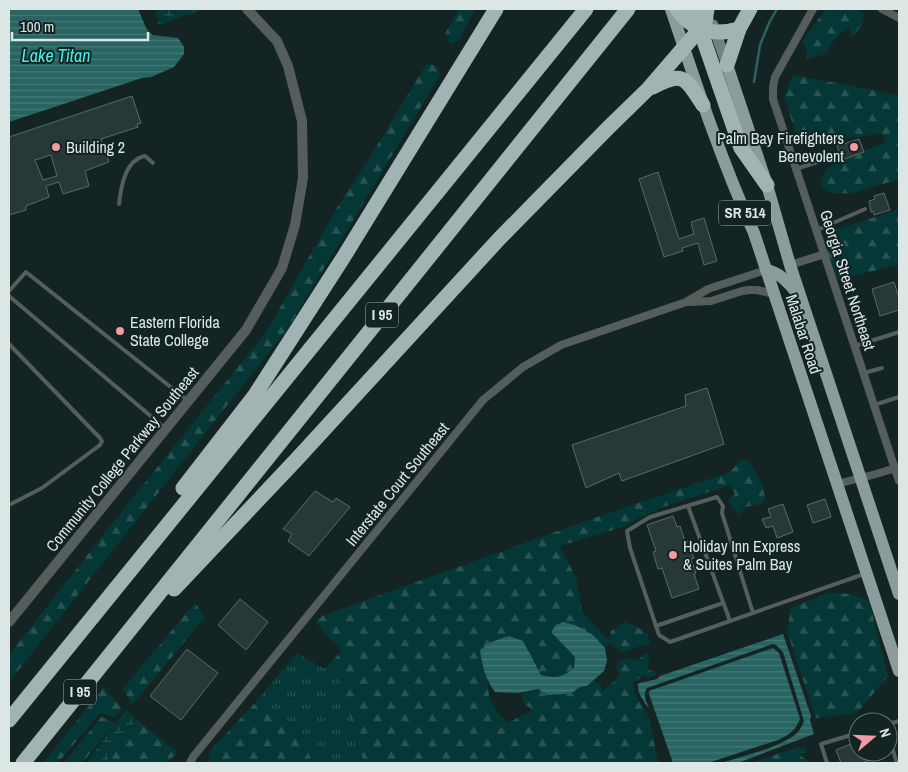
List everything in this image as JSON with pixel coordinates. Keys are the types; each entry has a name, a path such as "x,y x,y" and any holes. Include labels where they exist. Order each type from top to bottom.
{"highway":[{"path":"99,608 124,565 255,395 343,258 496,9"},
{"name":"I 95","path":"9,720 586,9"},
{"name":"I 95","path":"23,763 628,9"},
{"path":"677,9 683,18 708,31 727,32 739,29"},
{"path":"693,9 708,31"},
{"path":"707,9 705,23 741,148 767,185"},
{"path":"727,65 739,29 750,9"},
{"path":"137,622 176,587 296,460 499,239 649,88 684,48 708,31"},
{"path":"649,88 661,82 679,78 688,82 704,105"}],"main road":[{"name":"Malabar Road","path":"671,9 738,198 754,234 899,672"},
{"name":"Malabar Road","path":"708,31 727,65 767,185 790,265 899,594"},
{"path":"766,270 775,272 783,278 801,298"}],"street":[{"name":"Community College Parkway Southeast","path":"9,622 246,330 282,268 295,225 303,178 302,120 288,66 277,42 246,9"},
{"name":"Georgia Street Northeast","path":"813,9 775,77 773,99 874,405 897,467 899,481"},
{"path":"882,9 899,18"},
{"path":"790,265 825,254"},
{"name":"Interstate Court Southeast","path":"190,763 483,400 523,367 561,345 686,302 708,289 766,270"},
{"name":"Interstate Court Southeast","path":"686,302 711,301 742,290 757,290 774,294"},
{"path":"837,484 897,467"}],"lane":[{"path":"796,169 838,155"},
{"path":"118,204 121,188 130,165 139,157 145,156 153,163"},
{"path":"817,230 865,209"},
{"path":"9,291 26,272 189,401"},
{"path":"9,296 166,429"},
{"path":"855,346 899,332"},
{"path":"9,344 102,441 100,445 42,488 9,505"},
{"path":"864,373 882,368"},
{"path":"874,405 899,397"},
{"path":"753,613 722,513 723,506 717,497 650,517 627,531 630,548 656,626 660,636 670,642 753,613 866,573"},
{"path":"688,506 730,621"},
{"path":"656,626 723,603"},
{"path":"827,763 821,744 848,736"}],"green space":[{"path":"156,9 198,9 199,11 158,25"},
{"path":"459,9 475,9 460,39 451,44 445,34"},
{"path":"826,9 832,9 831,11 857,9 865,14 862,25 851,38 849,26 835,39 825,54 807,59 806,48 802,41"},
{"path":"427,63 438,67 440,75 289,327 9,682 9,655 266,332 341,201"},
{"path":"793,75 899,96 899,181 893,181 853,193 833,194 822,188 821,178 831,165 886,142 882,133 800,146 784,97"},
{"path":"899,209 899,264 837,281 824,239 829,232"},
{"path":"742,459 750,462 762,484 765,498 761,504 745,507 739,516 728,501 735,494 730,485 663,507 626,526 560,546 577,580 582,611 605,637 609,640 611,631 625,622 648,634 650,644 636,647 623,653 609,643 605,648 593,635 563,622 556,625 551,632 575,657 574,668 566,673 555,677 541,675 523,641 482,666 488,684 489,697 498,713 508,723 531,713 532,709 524,704 521,694 538,689 548,695 573,692 594,681 599,683 603,690 615,681 620,673 616,668 618,662 629,658 638,661 644,654 649,654 649,670 656,672 656,675 648,678 644,675 634,682 634,690 636,697 648,716 659,763 364,763 337,676 324,669 341,652 339,647 325,634 316,622 322,616 597,517 730,472"},
{"path":"828,593 851,594 869,601 888,676 858,712 816,718 787,632 791,608"},
{"path":"195,603 205,617 132,705 123,688"},
{"path":"297,653 337,676 364,763 312,763 300,729 254,704"},
{"path":"104,687 122,709 115,718 102,713 99,714 58,763 43,763"},
{"path":"254,704 300,729 312,763 208,763 210,751"},
{"path":"127,709 136,719 105,763 86,763"},
{"path":"101,717 116,723 82,763 64,763"},
{"path":"136,719 178,753 165,763 105,763"},
{"path":"798,747 807,749 805,753 800,755 808,763 750,763"}],"water":[{"name":"Lake Titan","path":"9,9 138,9 146,28 152,35 178,38 184,47 184,54 174,67 151,77 142,78 9,122"},
{"path":"563,622 575,625 593,635 605,648 607,661 604,671 587,686 564,694 548,695 538,689 518,693 495,692 484,672 480,650 491,642 509,636 523,641 541,675 555,677 562,675 574,668 575,657 551,632 556,625"},
{"path":"783,634 811,716 810,720 814,734 738,763 721,763 784,741 799,731 804,721 783,652 773,644 647,688 645,695 649,709 640,694 638,684 640,683 657,679 660,676"},
{"path":"773,648 779,653 800,719 794,729 778,740 708,763 673,763 649,691"}],"building":[{"name":"Building 2","path":"132,96 141,123 137,124 138,127 101,139 109,162 85,171 89,186 63,194 59,182 46,186 49,197 26,206 26,210 9,215 9,137","holes":["51,155 57,176 43,180 35,160"]},
{"path":"859,139 864,152 842,160 837,146"},
{"path":"658,172 679,239 694,234 691,222 704,218 717,261 704,265 698,243 682,248 683,251 664,257 639,179"},
{"path":"884,193 890,210 874,215 873,211 871,212 869,201 875,199 874,196"},
{"path":"894,282 899,298 899,310 880,316 872,289"},
{"path":"707,388 724,444 622,481 619,473 586,488 572,445 686,406 685,395"},
{"path":"315,491 333,502 336,498 350,507 309,556 288,541 292,534 283,529"},
{"path":"825,499 831,517 813,523 807,505"},
{"path":"783,504 793,532 777,538 773,526 766,528 762,519 771,517 768,509"},
{"name":"Holiday Inn Express & Suites Palm Bay","path":"673,516 677,527 680,526 685,541 687,540 694,558 691,559 699,589 672,598 662,568 658,569 653,552 656,551 647,525"},
{"path":"240,599 268,622 246,650 218,625"},
{"path":"187,649 218,673 181,720 150,696"},
{"path":"848,745 848,762 864,762 841,763 836,750"}],"waterway":[{"path":"754,82 760,45 777,9"}],"place":[{"name":"Building 2","path":"56,147"},
{"name":"Palm Bay Firefighters Benevolent","path":"854,147"},
{"name":"Eastern Florida State College","path":"120,331"},
{"name":"Holiday Inn Express & Suites Palm Bay","path":"673,555"}]}
